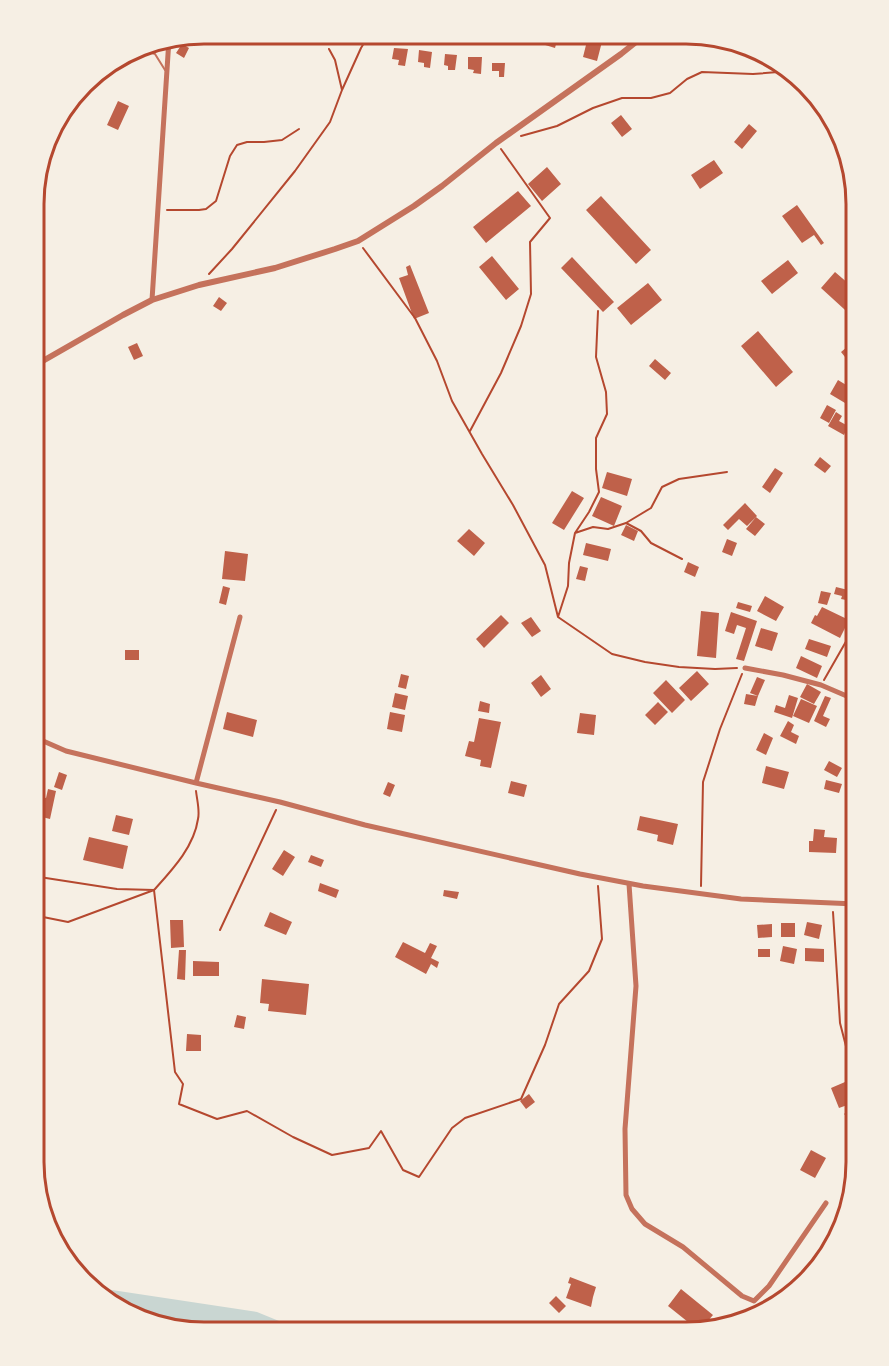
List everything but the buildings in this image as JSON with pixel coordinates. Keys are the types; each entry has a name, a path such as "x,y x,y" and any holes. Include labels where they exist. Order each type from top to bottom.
{"street":[{"path":"43,361 152,300 199,285 275,268 358,241 442,186 496,143 635,43"},
{"path":"152,300 168,48"},
{"path":"195,783 240,617"},
{"path":"745,668 821,685 845,695"},
{"path":"43,741 66,751 195,783 280,801 366,825 629,884 741,899 845,904"},
{"path":"629,884 636,986 625,1129 626,1195 632,1209 645,1224 683,1247 742,1296 754,1301 769,1286 826,1203"}],"lane":[{"path":"151,53 155,54 166,72"}],"path":[{"path":"199,285 232,249 330,122 364,43"},
{"path":"329,49 335,60 342,90"},
{"path":"516,138 556,126 592,108 622,98 651,98 670,93 687,79 702,72 753,74 776,72"},
{"path":"158,210 206,209 216,201 230,156 237,146 247,142 282,140 299,129"},
{"path":"470,432 501,373 521,326 531,294 530,242 550,218 496,143"},
{"path":"358,241 415,318 437,361 452,401 545,565 558,616 612,654 679,667 745,668 720,729 703,782 701,894"},
{"path":"558,616 568,586 569,563 575,533 599,492 596,438 607,414 606,392 596,357 598,311"},
{"path":"575,533 593,527 608,529 626,523 651,508 662,487 679,479 727,472"},
{"path":"626,523 641,531 651,543 682,559"},
{"path":"821,685 846,642"},
{"path":"43,917 68,922 154,890 172,871 192,841 199,818 195,783"},
{"path":"220,930 280,801"},
{"path":"154,890 175,1072 183,1084 179,1104 218,1119 247,1111 293,1137 332,1155 369,1148 381,1131 404,1170 419,1177 452,1128 465,1118 521,1099 545,1045 559,1004 589,971 602,939 597,877"},
{"path":"43,878 117,889 154,890"},
{"path":"832,903 840,1023 845,1043"}],"shaded area":[{"path":"106,1289 257,1312 282,1322 183,1321 143,1310"}]}
